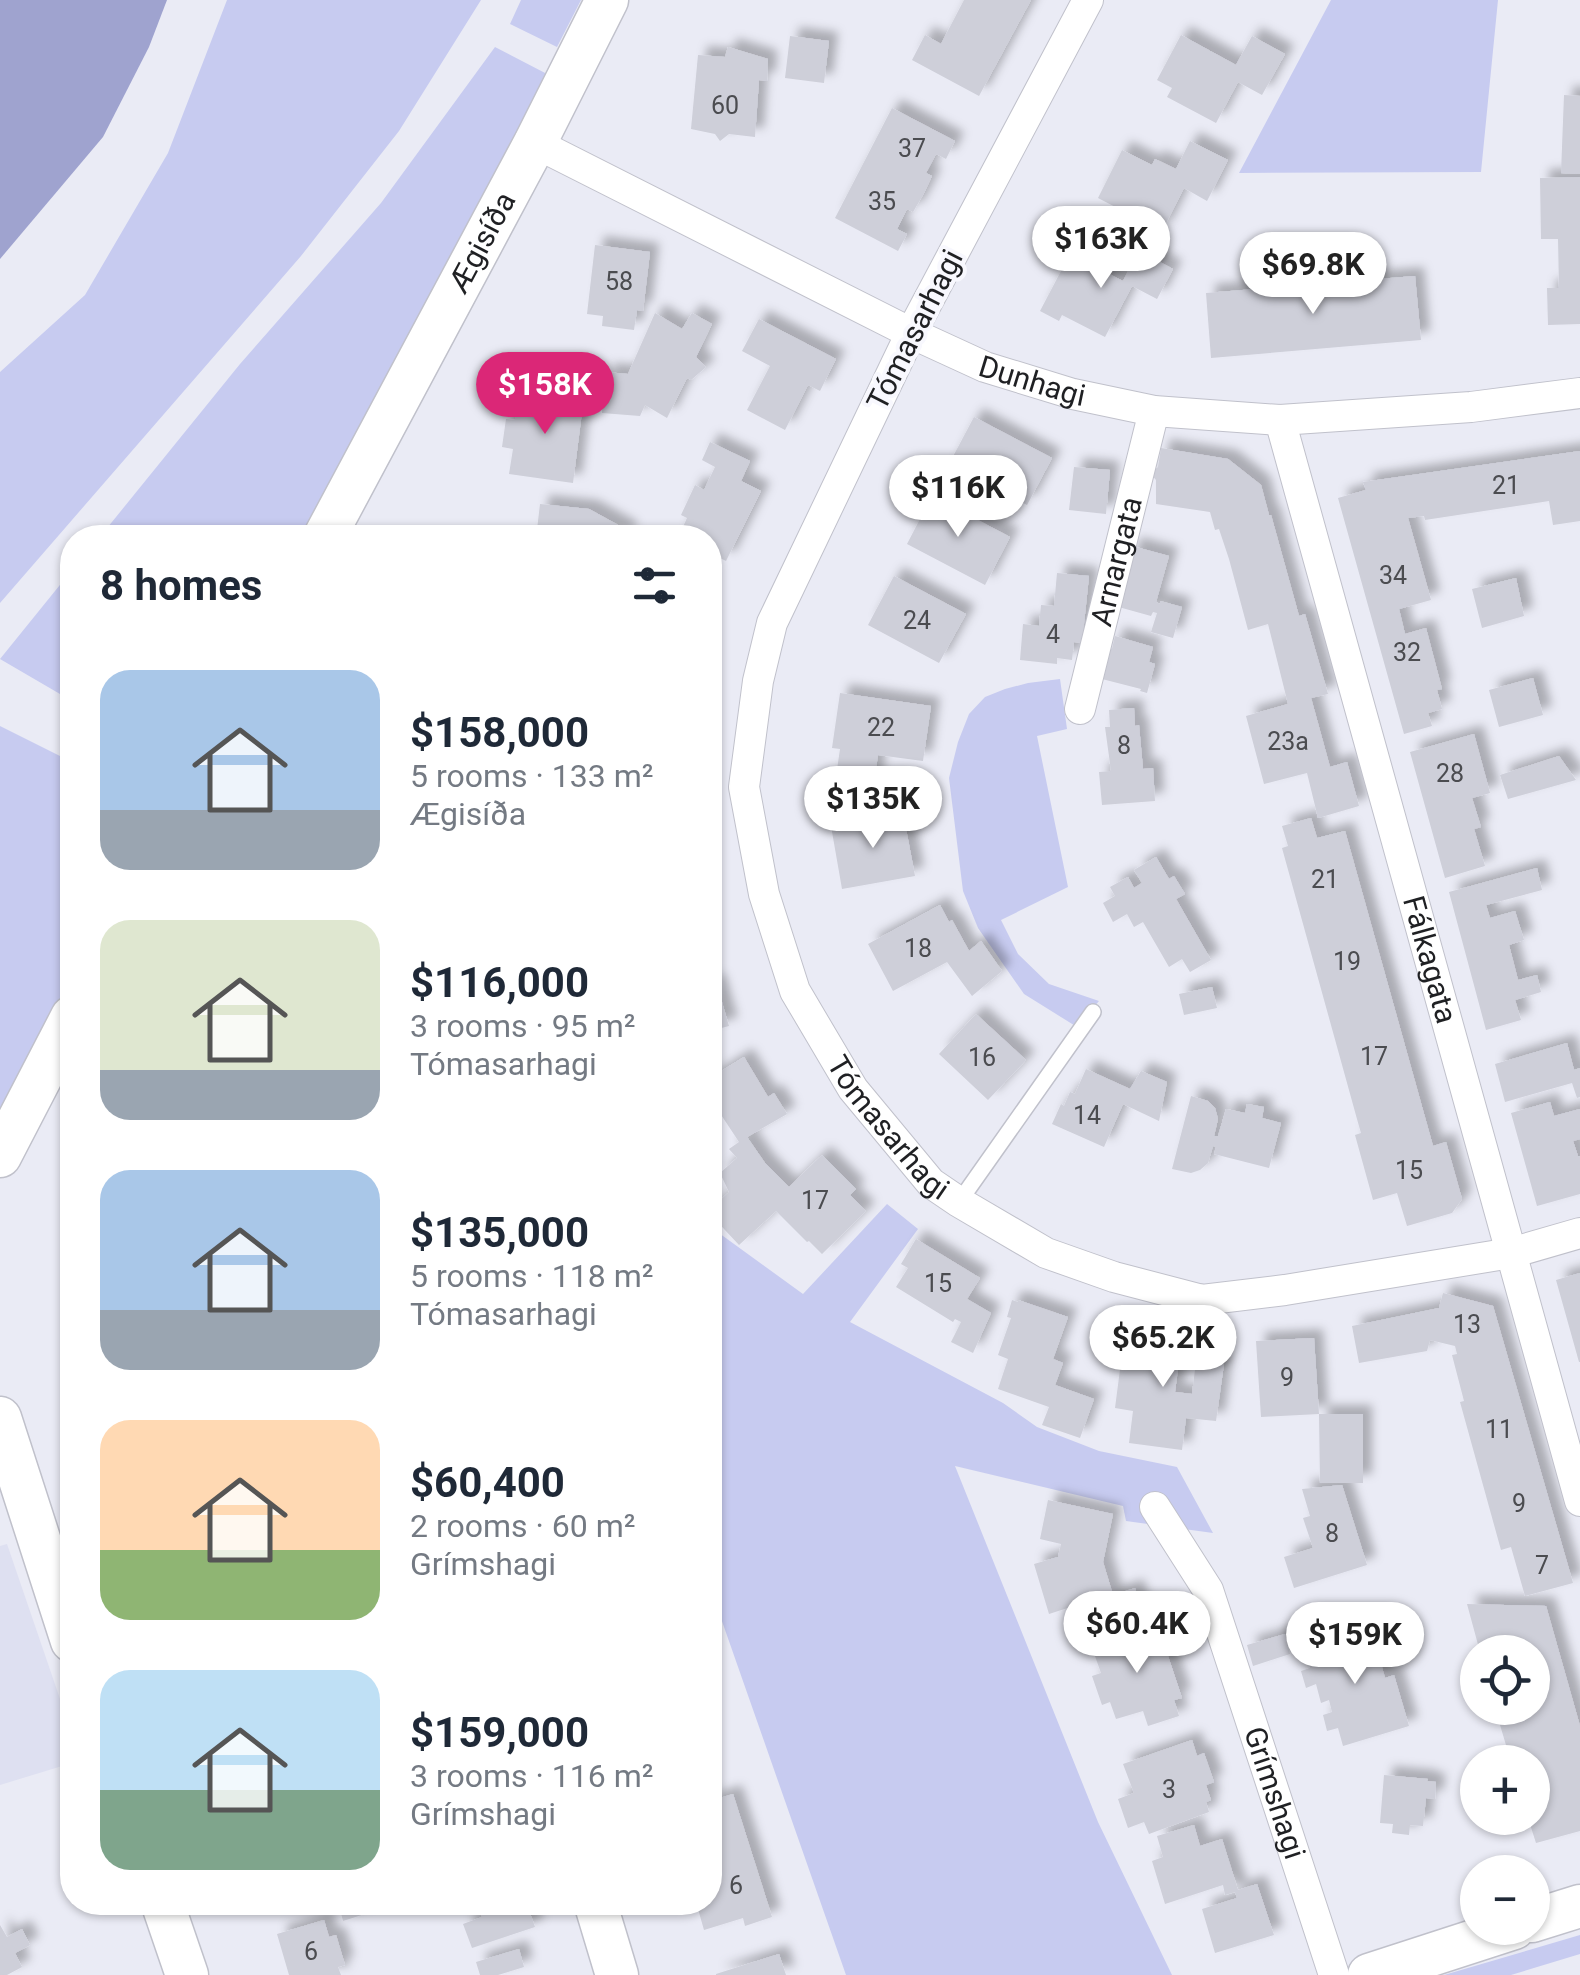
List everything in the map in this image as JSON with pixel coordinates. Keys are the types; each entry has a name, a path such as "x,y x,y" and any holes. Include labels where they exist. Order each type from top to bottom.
{"street":[{"name":"Ægisíða","path":"331,525 607,0"},
{"name":"Tómasarhagi","path":"1088,0 911,333 772,623 758,681 744,787 764,894 795,991 854,1089 931,1183 1046,1254 1114,1277 1202,1300 1510,1252 1580,1233"},
{"name":"Dunhagi","path":"534,144 911,333 985,367 1073,394 1154,411 1280,420 1458,408 1580,393"},
{"name":"Arnargata","path":"1080,709 1154,411"},
{"name":"Fálkagata","path":"1280,420 1580,1501"},
{"path":"0,1156 60,1039"},
{"path":"0,1418 60,1603"},
{"name":"Grímshagi","path":"1156,1507 1208,1590 1334,1975"},
{"path":"1550,1915 1580,1906"},
{"path":"166,1915 187,1975"},
{"path":"599,1915 617,1975"},
{"path":"1369,1975 1462,1945"}],"lane":[{"name":"Tómasarhagi","path":"959,1202 1093,1012"}],"shaded area":[{"path":"0,0 167,0 149,47 103,137 0,259"},
{"path":"227,0 481,0 399,131 301,256 68,525 60,525 60,534 0,603 0,372 85,295 168,153"},
{"path":"521,0 581,0 557,47 510,24"},
{"path":"1331,0 1498,0 1481,172 1239,173"},
{"path":"495,47 547,74 306,525 110,525 240,364 381,203"},
{"path":"60,585 60,694 0,659"},
{"path":"1060,679 1067,729 1037,736 1068,887 1001,920 1018,954 1049,984 1099,1001 1077,1027 1024,994 978,928 963,891 949,778 969,714 985,697 1028,683"},
{"path":"0,726 60,756 60,1000 0,1110"},
{"path":"887,1204 918,1229 850,1322 1003,1403 1037,1427 1099,1451 1177,1467 1213,1533 1126,1521 1123,1506 955,1466 1098,1822 1172,1975 846,1975 722,1621 722,1235 803,1294"},
{"path":"7,1544 60,1699 60,1767 0,1785 0,1546"},
{"path":"1580,1935 1580,1954 1511,1975 1444,1975 1550,1945"}],"building":[{"path":"964,0 1031,0 979,96 912,60 925,35 941,44"},
{"path":"1181,35 1236,65 1252,36 1285,54 1262,95 1238,82 1216,123 1167,97 1172,88 1157,80"},
{"path":"790,36 829,41 824,83 785,78"},
{"path":"728,47 768,59 767,81 759,80 755,137 729,134 720,141 715,134 691,129 698,55 725,57"},
{"path":"1564,95 1580,96 1580,174 1561,173"},
{"path":"892,108 955,141 946,159 936,154 926,173 932,176 924,193 913,212 907,209 897,229 907,234 898,251 835,218"},
{"path":"1190,141 1228,160 1207,201 1184,188 1162,231 1098,198 1122,150 1152,165 1155,159 1176,169"},
{"path":"1580,177 1580,324 1548,325 1547,288 1559,288 1558,239 1541,239 1540,178"},
{"path":"595,245 650,252 643,311 637,310 634,330 602,326 603,316 587,314"},
{"path":"1139,251 1173,269 1157,299 1132,286 1105,337 1062,315 1059,321 1040,311 1070,254 1123,281"},
{"path":"1415,276 1421,340 1211,358 1206,293"},
{"path":"655,313 682,329 692,313 712,324 696,357 706,367 691,380 687,378 667,418 645,405 640,416 602,413 605,372 628,374"},
{"path":"759,319 836,359 820,391 808,385 785,430 747,410 770,366 742,351"},
{"path":"558,393 584,396 573,483 509,474 513,449 502,447 506,419 515,420 518,395 557,401"},
{"path":"974,417 1052,458 1027,505 949,464"},
{"path":"710,442 750,461 741,481 761,491 726,561 722,559 722,525 684,525 687,518 681,515 695,485 704,490 715,467 702,460"},
{"path":"1161,448 1228,459 1261,485 1299,616 1305,614 1328,694 1311,698 1330,767 1347,762 1359,806 1318,818 1307,773 1264,784 1246,716 1288,704 1268,624 1248,630 1229,559 1210,512 1156,504 1156,480 1150,473 1158,467"},
{"path":"1580,451 1580,521 1553,525 1549,501 1425,520 1424,516 1408,518 1431,600 1399,609 1405,634 1426,628 1442,689 1437,690 1442,709 1428,713 1432,726 1404,734 1338,498 1366,490 1363,482"},
{"path":"1074,467 1110,470 1106,514 1069,510"},
{"path":"932,496 1010,537 985,585 907,544"},
{"path":"540,504 589,509 618,525 538,525"},
{"path":"1132,546 1169,556 1156,602 1182,607 1173,638 1151,632 1157,613 1151,616 1115,606"},
{"path":"1057,573 1089,576 1082,643 1074,642 1072,660 1057,658 1057,664 1020,660 1023,624 1039,626 1041,605 1054,606"},
{"path":"894,576 966,614 939,663 868,625"},
{"path":"1516,578 1524,616 1482,628 1472,589"},
{"path":"1115,636 1153,647 1149,662 1155,664 1147,693 1102,679 1107,649 1112,649"},
{"path":"1533,678 1543,715 1499,727 1489,690"},
{"path":"840,693 931,706 923,761 878,755 872,795 834,790 840,749 832,748"},
{"path":"1134,708 1143,769 1153,768 1155,801 1102,805 1099,772 1111,771 1105,727 1110,727 1109,710"},
{"path":"1474,734 1490,793 1472,798 1481,827 1474,829 1485,866 1445,878 1410,752"},
{"path":"1559,756 1576,780 1508,799 1500,775"},
{"path":"903,813 915,876 842,889 831,826"},
{"path":"1311,818 1317,838 1345,831 1433,1146 1446,1142 1462,1199 1452,1213 1407,1226 1397,1193 1373,1200 1355,1135 1361,1133 1282,848 1288,846 1282,826"},
{"path":"1156,857 1169,879 1174,876 1185,894 1176,899 1211,960 1190,972 1182,959 1169,967 1143,922 1134,927 1127,914 1113,922 1103,903 1115,896 1110,887 1128,877 1134,888 1142,883 1134,870"},
{"path":"1537,868 1542,890 1486,905 1490,918 1515,911 1524,940 1509,945 1518,980 1537,975 1541,992 1515,1000 1521,1020 1486,1030 1449,892"},
{"path":"940,905 969,951 981,941 1002,971 972,996 947,962 893,991 868,944"},
{"path":"1212,987 1217,1008 1184,1015 1179,994"},
{"path":"722,1002 729,1026 722,1028"},
{"path":"976,1014 1026,1060 988,1100 939,1054"},
{"path":"1567,1043 1574,1070 1580,1068 1580,1097 1577,1098 1572,1083 1505,1102 1495,1064"},
{"path":"744,1057 768,1097 774,1093 787,1114 747,1137 789,1187 822,1155 856,1189 850,1195 866,1211 822,1254 776,1211 739,1245 722,1227 722,1199 729,1192 722,1171 737,1158 729,1149 739,1142 722,1116 722,1071"},
{"path":"1086,1069 1130,1089 1141,1071 1167,1082 1159,1121 1123,1104 1104,1147 1052,1124 1070,1092 1075,1094"},
{"path":"1191,1096 1208,1101 1215,1108 1218,1119 1214,1136 1218,1136 1226,1109 1245,1113 1247,1104 1264,1107 1262,1118 1281,1123 1269,1168 1214,1154 1213,1146 1208,1163 1200,1170 1191,1173 1172,1169"},
{"path":"1550,1102 1554,1116 1580,1109 1580,1139 1573,1141 1580,1156 1580,1194 1537,1206 1511,1113"},
{"path":"916,1239 980,1278 967,1299 991,1313 973,1353 951,1342 961,1322 953,1322 896,1287 908,1268 901,1264"},
{"path":"1580,1273 1580,1362 1579,1362 1556,1280"},
{"path":"1443,1293 1493,1306 1573,1583 1525,1596 1511,1547 1501,1550 1460,1402 1464,1401 1452,1355 1457,1354 1455,1346 1430,1340 1427,1351 1359,1363 1352,1326 1439,1308"},
{"path":"1012,1300 1068,1317 1053,1359 1063,1363 1055,1385 1094,1399 1080,1438 1042,1425 1049,1407 998,1389 1008,1359 998,1355 1011,1318 1007,1317"},
{"path":"1125,1331 1182,1338 1175,1392 1192,1394 1196,1361 1224,1364 1216,1421 1186,1418 1182,1450 1129,1443 1133,1411 1115,1408"},
{"path":"1314,1338 1319,1414 1261,1417 1256,1341"},
{"path":"1319,1414 1363,1414 1363,1483 1320,1483"},
{"path":"1342,1485 1367,1565 1294,1588 1284,1557 1313,1548 1303,1518 1310,1516 1302,1489"},
{"path":"1048,1500 1113,1514 1103,1562 1113,1595 1135,1588 1142,1611 1100,1624 1092,1600 1049,1614 1034,1564 1058,1557 1061,1544 1040,1539"},
{"path":"1467,1604 1546,1606 1580,1726 1580,1831 1536,1843 1533,1835 1550,1835 1550,1745 1506,1745 1500,1725 1550,1725 1550,1635 1475,1635"},
{"path":"1157,1623 1182,1698 1174,1700 1179,1716 1148,1726 1143,1711 1116,1719 1110,1702 1102,1705 1092,1676 1101,1673 1091,1645"},
{"path":"1370,1624 1385,1678 1394,1675 1409,1726 1343,1746 1338,1728 1327,1731 1323,1715 1332,1712 1329,1700 1321,1703 1316,1684 1306,1688 1301,1671 1310,1668 1305,1651 1324,1646 1321,1639"},
{"path":"1285,1634 1290,1654 1253,1666 1247,1645"},
{"path":"1192,1740 1197,1756 1204,1753 1214,1782 1206,1785 1211,1800 1206,1802 1209,1812 1149,1834 1144,1822 1128,1828 1118,1799 1134,1793 1123,1764"},
{"path":"1384,1775 1436,1782 1435,1799 1426,1798 1423,1826 1410,1825 1409,1835 1392,1833 1393,1824 1380,1823"},
{"path":"733,1794 772,1917 745,1926 743,1918 704,1930 700,1915 722,1915 722,1797"},
{"path":"1194,1825 1200,1846 1222,1839 1238,1890 1257,1884 1274,1935 1215,1953 1202,1909 1237,1898 1235,1892 1225,1895 1223,1885 1165,1904 1152,1861 1163,1857 1157,1836"},
{"path":"531,1915 535,1927 472,1948 463,1924 482,1917"},
{"path":"324,1920 329,1937 336,1935 345,1965 338,1967 341,1975 289,1975 277,1934"},
{"path":"0,1925 7,1937 22,1929 30,1945 15,1953 22,1967 7,1975 0,1975"},
{"path":"519,1949 524,1967 498,1975 480,1975 476,1962"},
{"path":"779,1954 786,1975 716,1975 716,1974"}]}
